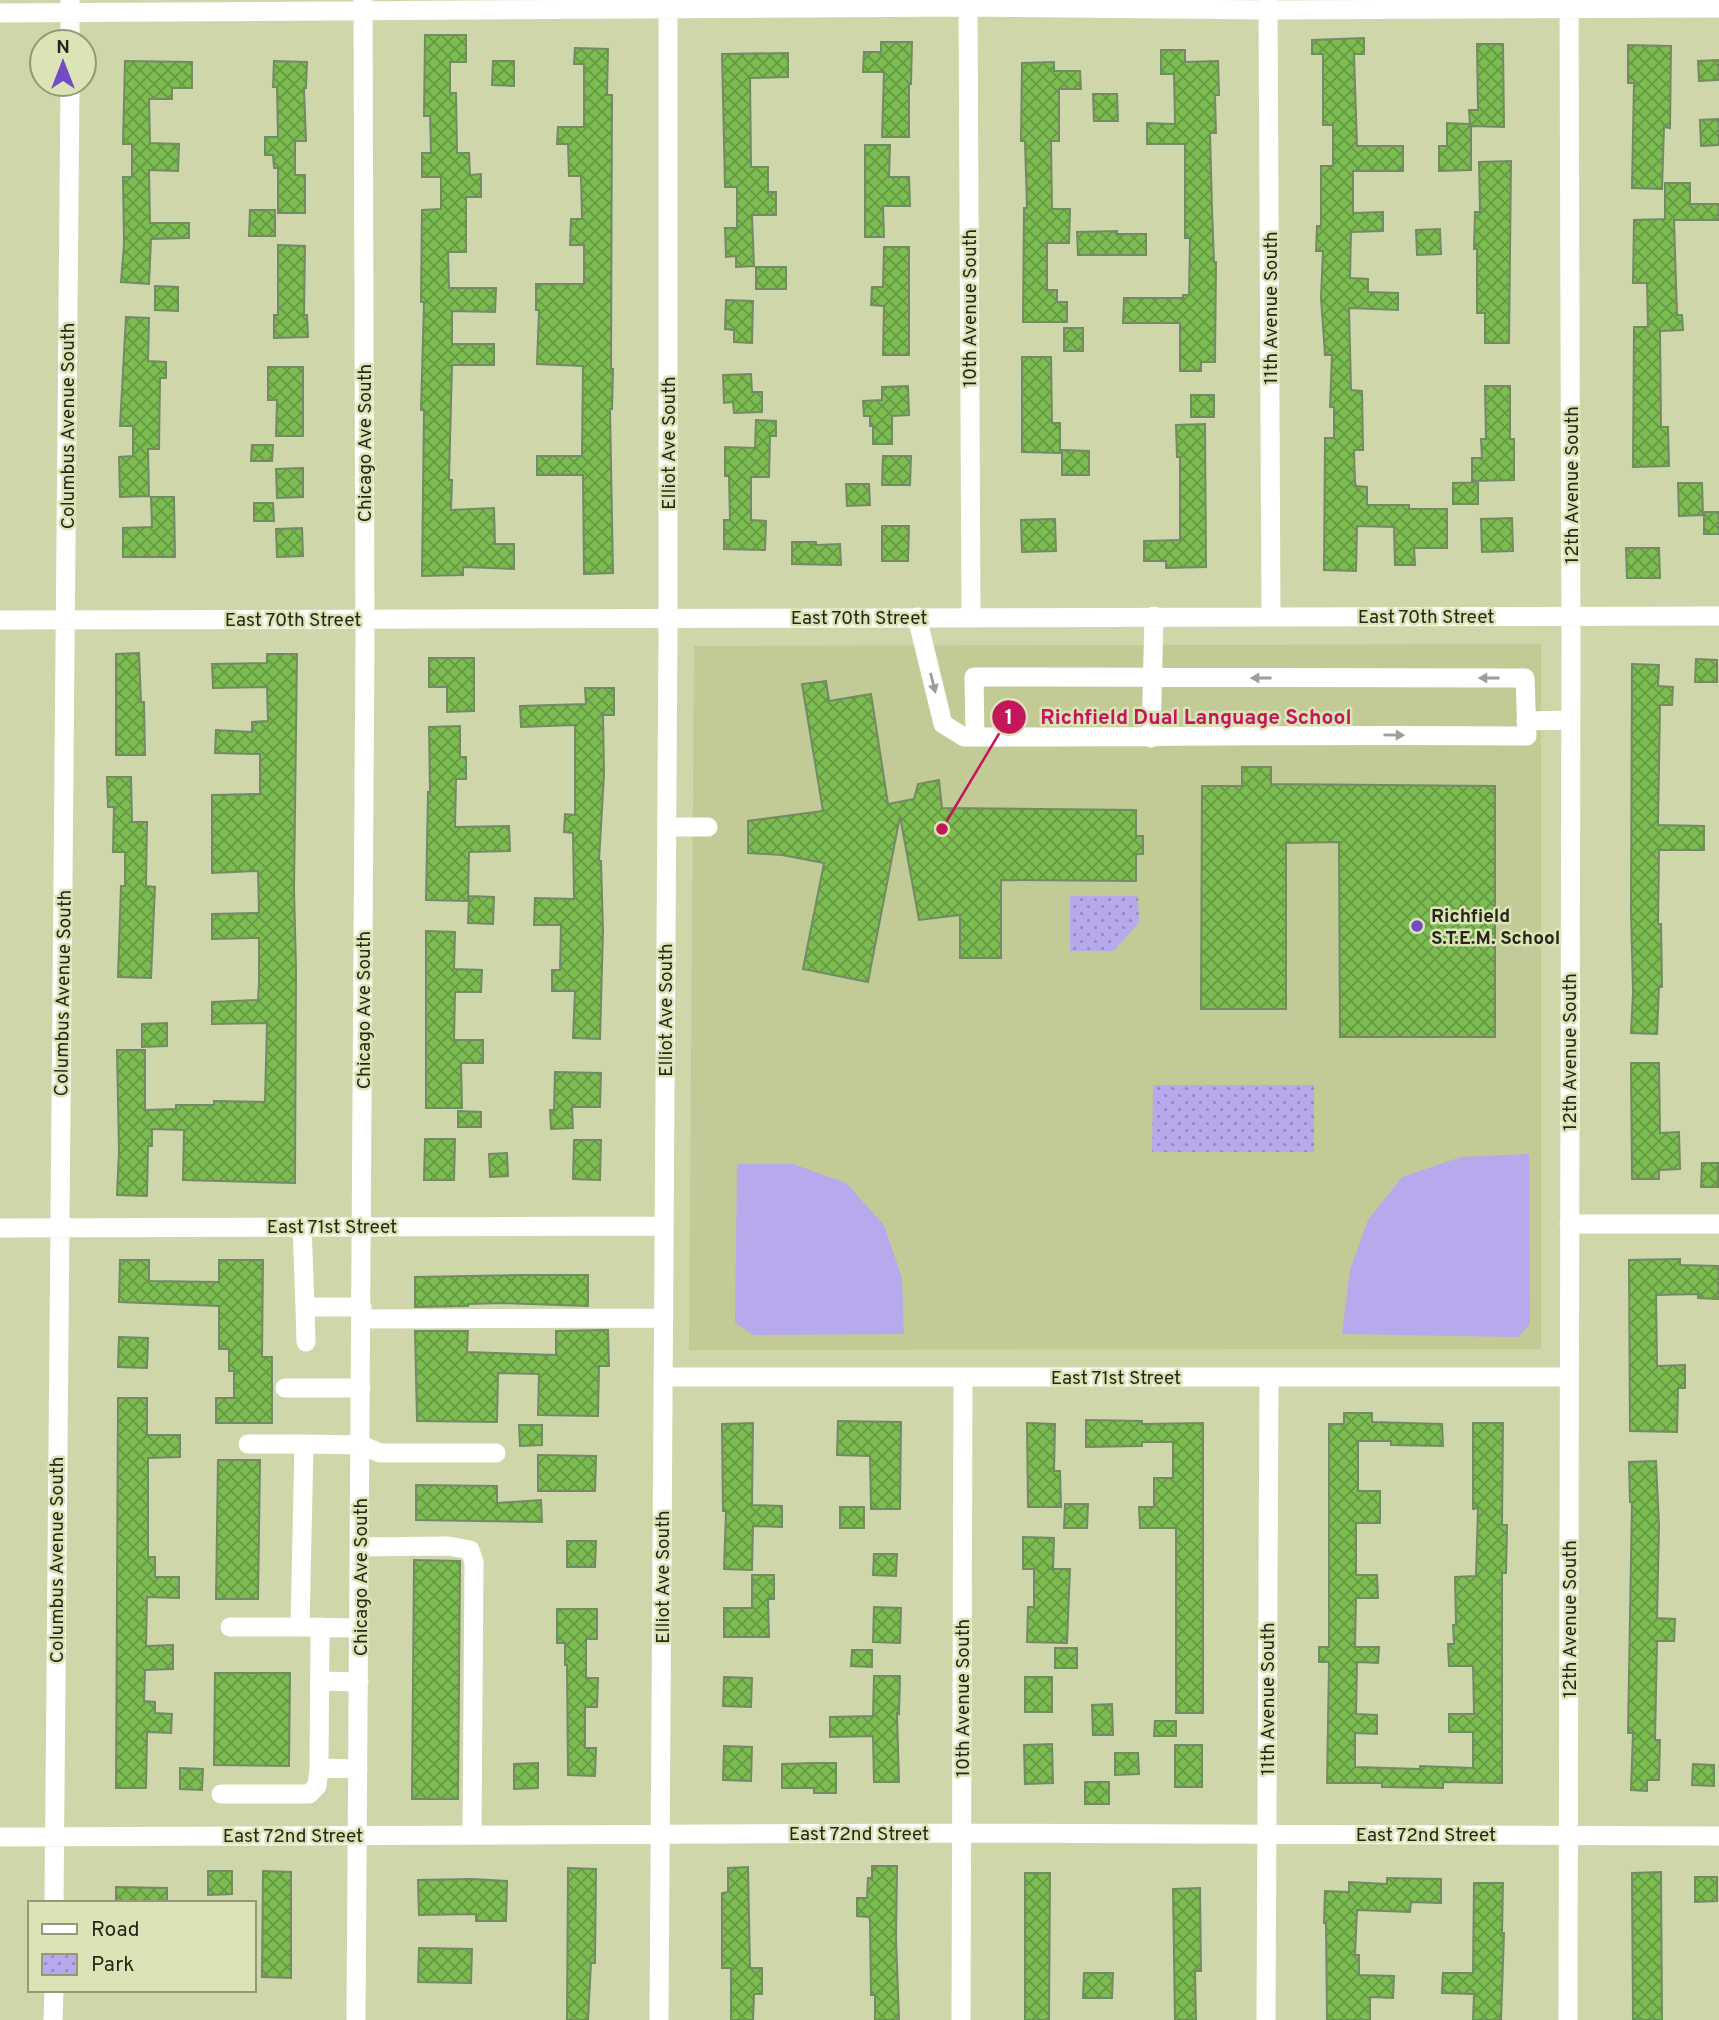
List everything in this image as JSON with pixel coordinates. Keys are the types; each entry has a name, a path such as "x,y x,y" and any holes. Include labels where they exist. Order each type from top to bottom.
{"street":[{"path":"0,13 70,6 668,4 1569,4 1719,8"},
{"name":"Elliot Ave South","path":"659,2020 668,617 668,4"},
{"name":"10th Avenue South","path":"968,4 971,617"},
{"name":"12th Avenue South","path":"1568,2020 1571,720 1569,4"},
{"name":"11th Avenue South","path":"1268,5 1271,616"},
{"path":"70,6 70,28"},
{"name":"Chicago Ave South","path":"356,2020 365,618 363,6"},
{"name":"Columbus Avenue South","path":"54,1901 70,98"},
{"path":"1151,738 1154,616"},
{"name":"East 70th Street","path":"0,620 1719,616"},
{"path":"917,617 943,724 964,737 1151,738 1527,736 1525,677 974,677 975,737"},
{"path":"1526,721 1571,720"},
{"path":"667,827 708,827"},
{"path":"1569,1224 1719,1224"},
{"path":"302,1226 306,1342"},
{"name":"East 71st Street","path":"0,1228 664,1226"},
{"path":"305,1307 362,1313 664,1318"},
{"name":"East 71st Street","path":"663,1377 1569,1377"},
{"name":"10th Avenue South","path":"961,2020 963,1377"},
{"name":"11th Avenue South","path":"1266,2020 1269,1377"},
{"path":"285,1388 361,1388"},
{"path":"248,1444 361,1445 380,1453 496,1453"},
{"path":"300,1627 304,1444"},
{"path":"360,1547 448,1546 470,1550 474,1562 472,1835"},
{"path":"230,1627 359,1628"},
{"path":"221,1794 309,1794 317,1786 320,1627"},
{"path":"320,1681 359,1682"},
{"path":"319,1768 358,1769"},
{"name":"East 72nd Street","path":"0,1837 962,1833 1719,1836"},
{"path":"53,2020 54,1992"}],"shaded area":[{"path":"1541,644 1541,1349 689,1350 694,646"}],"green space":[{"path":"1070,896 1138,896 1139,923 1113,951 1070,951"},
{"path":"1153,1085 1314,1085 1314,1152 1152,1152"},
{"path":"1529,1154 1530,1324 1518,1337 1342,1334 1350,1270 1368,1220 1402,1177 1461,1157"},
{"path":"737,1164 793,1164 846,1183 884,1225 902,1278 904,1334 753,1335 735,1322"}],"building":[{"path":"425,35 466,35 466,62 450,62 450,93 456,93 457,153 469,153 470,175 481,174 481,197 466,197 466,252 448,252 449,288 496,288 495,312 452,311 452,344 494,344 494,365 452,365 449,480 452,480 451,510 494,508 495,544 514,544 514,569 463,567 463,575 422,576 422,210 441,209 441,177 422,177 422,153 431,153 430,116 424,116"},
{"path":"1364,38 1364,54 1354,54 1357,146 1403,146 1403,171 1353,171 1353,213 1383,212 1383,231 1351,232 1350,278 1368,279 1368,292 1398,293 1398,310 1349,308 1351,390 1362,391 1363,450 1354,450 1355,482 1356,486 1367,487 1367,505 1447,509 1447,548 1414,548 1415,565 1395,565 1394,527 1357,526 1356,571 1324,570 1325,438 1334,438 1334,407 1330,407 1332,355 1325,355 1321,298 1323,251 1316,251 1317,226 1321,226 1321,166 1333,166 1333,125 1323,125 1323,54 1312,54 1312,40"},
{"path":"881,42 912,42 909,137 882,137 884,72 863,72 864,52 881,52"},
{"path":"1477,44 1503,44 1504,127 1471,126 1471,170 1439,171 1439,146 1447,146 1447,123 1470,124 1469,110 1478,110"},
{"path":"1628,45 1671,46 1670,128 1664,127 1662,189 1632,188 1634,83 1628,83"},
{"path":"575,48 608,49 607,95 612,95 613,369 610,409 613,573 584,574 583,475 537,475 537,456 582,456 583,366 537,364 539,310 536,310 536,284 584,284 584,245 570,245 571,219 582,219 581,176 569,176 568,144 557,144 558,127 584,127 584,64 574,64"},
{"path":"1161,50 1185,50 1185,62 1218,61 1216,133 1210,133 1216,262 1215,362 1201,362 1201,371 1180,371 1180,323 1123,323 1124,298 1183,298 1183,295 1189,295 1190,238 1185,238 1185,144 1147,144 1147,123 1175,124 1174,74 1161,74"},
{"path":"788,53 788,77 750,78 751,167 768,167 768,192 776,192 776,215 752,215 754,266 736,267 736,256 726,257 725,228 737,228 737,187 725,187 722,54"},
{"path":"1719,60 1719,80 1699,81 1698,61"},
{"path":"125,61 192,62 192,88 172,88 172,99 149,99 150,143 179,144 178,171 149,170 150,223 189,223 189,238 151,239 149,284 121,282 124,244 123,177 132,177 132,144 123,144"},
{"path":"274,61 307,62 304,88 306,141 295,141 295,175 305,175 305,213 278,213 278,168 274,168 273,155 265,155 265,137 278,137 277,87 273,87"},
{"path":"493,61 514,61 514,86 492,85"},
{"path":"1054,62 1054,71 1080,71 1081,89 1059,89 1059,141 1051,141 1052,209 1070,209 1069,243 1047,243 1047,290 1057,290 1057,302 1067,302 1067,322 1023,322 1024,208 1027,208 1025,141 1021,141 1022,63"},
{"path":"1093,94 1117,94 1118,121 1094,121"},
{"path":"1719,119 1719,145 1701,146 1700,120"},
{"path":"865,145 890,145 889,177 909,177 910,206 883,206 884,237 865,237"},
{"path":"1511,161 1509,343 1485,343 1485,313 1477,313 1477,249 1474,249 1475,212 1480,212 1479,162"},
{"path":"1665,183 1690,183 1690,204 1719,204 1719,220 1674,220 1677,315 1682,315 1683,330 1660,331 1661,427 1668,427 1669,466 1633,467 1634,327 1648,327 1647,283 1633,283 1634,220 1665,219"},
{"path":"250,210 275,210 275,236 249,236"},
{"path":"1440,229 1441,254 1417,255 1416,230"},
{"path":"1117,231 1117,234 1146,234 1146,255 1078,255 1077,232"},
{"path":"278,245 305,246 304,315 307,315 308,337 274,338 274,315 278,315"},
{"path":"884,247 909,247 909,355 883,355 884,306 871,305 872,287 883,287"},
{"path":"756,267 786,267 786,289 756,289"},
{"path":"155,286 178,287 178,311 155,310"},
{"path":"726,300 753,301 752,343 734,342 734,330 725,329"},
{"path":"126,317 149,318 148,361 166,362 166,378 160,378 159,449 148,449 149,496 120,497 119,457 133,456 133,426 120,426"},
{"path":"1064,328 1083,328 1083,351 1064,351"},
{"path":"1022,357 1051,357 1052,423 1060,423 1060,453 1022,452"},
{"path":"268,367 303,367 303,436 276,436 277,400 268,400"},
{"path":"751,374 752,392 762,392 762,412 734,413 733,402 724,403 723,375"},
{"path":"908,386 909,415 892,416 892,444 873,444 873,426 870,426 870,416 864,416 863,401 882,400 882,387"},
{"path":"1485,386 1510,386 1510,439 1514,439 1514,480 1472,481 1472,458 1482,458 1481,439 1486,439"},
{"path":"1191,395 1214,395 1214,417 1191,417"},
{"path":"756,420 776,421 776,436 770,436 769,477 751,477 751,520 766,521 765,550 724,549 724,520 730,520 725,447 755,448"},
{"path":"1205,424 1206,567 1166,568 1166,561 1144,561 1144,541 1180,540 1180,457 1177,457 1176,425"},
{"path":"252,445 273,445 272,461 251,461"},
{"path":"1062,450 1089,451 1089,475 1062,475"},
{"path":"883,456 911,456 910,485 882,485"},
{"path":"303,468 303,497 277,498 276,469"},
{"path":"1478,482 1478,504 1453,504 1453,483"},
{"path":"1678,483 1702,483 1703,515 1679,516"},
{"path":"846,484 869,484 870,505 847,506"},
{"path":"151,497 174,497 175,557 123,557 123,528 152,527"},
{"path":"254,503 273,503 274,521 254,521"},
{"path":"1704,512 1719,512 1719,534 1704,534"},
{"path":"1512,518 1513,551 1482,552 1481,519"},
{"path":"1055,519 1056,551 1022,552 1021,520"},
{"path":"882,526 909,526 908,561 882,561"},
{"path":"302,528 303,556 277,557 276,529"},
{"path":"792,542 840,544 841,565 792,564"},
{"path":"1626,548 1659,548 1660,578 1627,578"},
{"path":"139,653 141,702 144,702 145,755 116,755 116,654"},
{"path":"267,654 297,654 294,889 295,1183 183,1180 184,1130 152,1129 152,1146 148,1146 147,1196 117,1195 117,1050 145,1050 145,1110 176,1109 176,1105 214,1105 214,1101 265,1102 267,1023 212,1024 212,1002 258,1000 259,938 212,939 212,914 259,913 258,871 212,873 212,795 260,794 260,754 215,753 216,730 252,732 252,722 268,721 267,687 213,688 212,664 267,663"},
{"path":"429,658 474,658 474,711 447,712 447,687 429,687"},
{"path":"1696,659 1717,660 1717,682 1695,682"},
{"path":"1632,664 1659,665 1658,686 1673,687 1672,705 1660,705 1658,825 1704,826 1704,850 1659,850 1658,924 1661,924 1662,987 1659,987 1657,1034 1631,1033"},
{"path":"826,681 829,701 871,694 888,804 914,799 918,784 939,780 942,808 1136,810 1136,836 1143,836 1143,854 1136,854 1136,881 1001,880 1001,958 960,958 960,915 919,920 900,816 868,982 803,969 824,863 782,855 748,853 748,821 823,811 802,684"},
{"path":"585,688 614,688 614,715 603,715 604,774 599,861 603,931 600,1039 573,1038 575,991 552,991 552,970 560,970 561,925 534,925 535,898 574,899 573,833 564,832 565,814 575,815 575,725 521,727 520,706 586,704"},
{"path":"460,726 460,757 466,757 466,779 456,779 455,827 509,826 510,851 469,852 468,901 426,900 430,792 429,727"},
{"name":"Richfield S.T.E.M. School","path":"1242,767 1271,767 1271,784 1495,786 1495,1037 1340,1037 1339,842 1286,843 1286,1009 1201,1009 1202,786 1242,786"},
{"path":"107,777 131,777 132,822 147,822 146,886 155,887 151,978 118,977 125,852 113,852 114,807 108,807"},
{"path":"469,896 494,897 493,924 468,923"},
{"path":"426,931 455,932 454,969 482,970 481,992 455,992 454,1040 483,1040 483,1063 461,1063 462,1108 426,1108"},
{"path":"167,1023 167,1046 142,1047 142,1024"},
{"path":"1631,1063 1659,1063 1660,1133 1679,1132 1680,1169 1659,1170 1659,1179 1632,1179"},
{"path":"555,1072 601,1073 600,1107 572,1107 573,1128 551,1129 550,1110 554,1110"},
{"path":"458,1111 481,1112 481,1127 458,1127"},
{"path":"425,1139 455,1139 454,1180 424,1180"},
{"path":"574,1140 601,1140 600,1180 573,1179"},
{"path":"507,1153 508,1176 490,1177 489,1154"},
{"path":"1702,1163 1718,1163 1718,1187 1701,1187"},
{"path":"1680,1259 1680,1265 1719,1266 1719,1299 1698,1298 1698,1294 1656,1295 1657,1366 1685,1365 1685,1388 1678,1388 1677,1432 1630,1431 1629,1260"},
{"path":"120,1260 149,1260 149,1281 219,1282 219,1260 263,1260 262,1357 272,1357 272,1423 216,1423 216,1398 234,1398 234,1371 229,1371 229,1349 219,1349 219,1306 119,1302"},
{"path":"588,1275 588,1306 503,1303 415,1307 415,1277"},
{"path":"608,1330 609,1366 599,1366 598,1416 538,1415 539,1374 498,1373 497,1422 417,1421 415,1331 468,1331 467,1352 556,1355 556,1331"},
{"path":"119,1337 148,1338 147,1368 118,1367"},
{"path":"118,1398 147,1398 147,1435 180,1435 180,1457 148,1458 148,1557 155,1557 155,1577 179,1577 179,1598 147,1597 146,1646 173,1645 173,1669 145,1670 144,1701 155,1702 155,1713 172,1714 171,1733 147,1732 146,1788 116,1788"},
{"path":"1344,1413 1372,1413 1372,1422 1442,1424 1443,1446 1358,1441 1358,1491 1380,1491 1380,1523 1356,1523 1356,1575 1377,1575 1378,1598 1356,1598 1355,1647 1379,1647 1378,1663 1357,1662 1356,1714 1377,1715 1377,1734 1355,1733 1355,1767 1473,1768 1473,1732 1449,1732 1449,1714 1474,1714 1473,1666 1449,1666 1448,1644 1454,1644 1453,1625 1456,1625 1455,1577 1476,1576 1478,1508 1473,1509 1473,1423 1503,1423 1502,1525 1507,1525 1506,1573 1502,1573 1502,1783 1443,1782 1443,1788 1382,1787 1382,1783 1327,1783 1329,1662 1319,1662 1319,1647 1329,1647 1329,1424 1344,1424"},
{"path":"1086,1420 1142,1421 1142,1424 1203,1423 1203,1713 1176,1713 1176,1528 1140,1528 1139,1507 1154,1507 1154,1478 1173,1478 1173,1442 1142,1442 1142,1446 1086,1447"},
{"path":"838,1421 901,1422 900,1509 871,1509 870,1456 837,1455"},
{"path":"753,1423 752,1505 782,1506 782,1527 753,1526 752,1570 724,1569 726,1511 723,1511 722,1424"},
{"path":"1027,1423 1055,1424 1054,1471 1060,1471 1061,1507 1028,1507"},
{"path":"519,1425 542,1425 542,1445 520,1446"},
{"path":"538,1455 596,1456 595,1491 538,1491"},
{"path":"218,1460 260,1460 258,1599 216,1599"},
{"path":"1656,1461 1659,1526 1657,1618 1675,1619 1674,1641 1657,1641 1655,1740 1660,1740 1659,1780 1647,1780 1647,1791 1631,1790 1633,1733 1628,1733 1632,1502 1629,1462"},
{"path":"416,1485 497,1486 497,1503 541,1500 542,1522 416,1520"},
{"path":"1065,1504 1088,1504 1087,1528 1064,1528"},
{"path":"840,1507 864,1507 864,1528 840,1528"},
{"path":"1023,1537 1054,1538 1053,1569 1070,1569 1067,1643 1027,1642 1028,1607 1034,1607 1034,1569 1023,1569"},
{"path":"567,1541 596,1541 595,1567 567,1567"},
{"path":"874,1554 897,1554 896,1576 873,1575"},
{"path":"414,1560 460,1561 458,1799 412,1799"},
{"path":"752,1575 774,1575 774,1599 768,1599 769,1637 724,1637 724,1608 752,1608"},
{"path":"874,1607 901,1608 900,1643 873,1642"},
{"path":"557,1609 597,1609 597,1639 586,1639 586,1678 598,1678 597,1707 585,1707 585,1748 596,1748 595,1776 568,1775 567,1665 565,1643 557,1643"},
{"path":"1055,1648 1077,1648 1077,1668 1055,1668"},
{"path":"852,1650 872,1650 872,1667 851,1666"},
{"path":"215,1673 290,1673 289,1766 214,1765"},
{"path":"874,1676 900,1676 899,1714 897,1713 899,1782 874,1782 873,1736 830,1737 830,1717 873,1716"},
{"path":"724,1677 752,1678 751,1707 723,1706"},
{"path":"1025,1677 1052,1677 1052,1712 1025,1712"},
{"path":"1112,1704 1113,1735 1093,1735 1092,1705"},
{"path":"1155,1721 1176,1721 1176,1736 1154,1736"},
{"path":"1052,1744 1053,1783 1025,1784 1024,1745"},
{"path":"1175,1745 1202,1745 1202,1787 1175,1787"},
{"path":"724,1746 752,1747 751,1781 723,1780"},
{"path":"1115,1753 1138,1753 1139,1774 1115,1775"},
{"path":"538,1763 538,1788 514,1789 514,1764"},
{"path":"836,1763 836,1793 814,1793 814,1788 782,1788 782,1764"},
{"path":"1693,1764 1714,1765 1714,1786 1692,1785"},
{"path":"180,1768 203,1769 202,1790 180,1789"},
{"path":"1085,1782 1109,1782 1109,1804 1085,1804"},
{"path":"872,1866 897,1866 899,2020 875,2020 875,1995 871,1995 870,1921 869,1917 857,1916 857,1898 867,1898"},
{"path":"748,1867 750,1968 762,1968 762,1994 754,1994 753,2020 731,2020 731,1968 722,1968 722,1893 728,1892 728,1868"},
{"path":"568,1868 596,1869 595,1963 591,1963 588,2020 567,2020"},
{"path":"208,1871 232,1871 232,1894 208,1895"},
{"path":"263,1871 291,1872 291,1978 262,1977"},
{"path":"1661,1872 1662,2020 1633,2020 1632,1873"},
{"path":"1025,1873 1050,1873 1049,2020 1025,2020"},
{"path":"1695,1877 1717,1877 1717,1901 1695,1902"},
{"path":"1387,1878 1441,1879 1441,1903 1411,1902 1410,1912 1357,1910 1355,1955 1359,1955 1359,1975 1394,1976 1393,1998 1370,1997 1370,2020 1327,2020 1325,1891 1349,1892 1349,1882 1387,1884"},
{"path":"418,1880 507,1881 506,1921 476,1921 476,1914 419,1915"},
{"path":"1474,1883 1503,1883 1501,2020 1473,2020 1474,1994 1442,1993 1443,1973 1473,1973"},
{"path":"116,1887 167,1888 167,1901 116,1901"},
{"path":"1200,1888 1201,1971 1195,1971 1196,2020 1175,2020 1173,1889"},
{"path":"419,1948 472,1949 471,1983 418,1982"},
{"path":"1084,1973 1113,1973 1112,1998 1083,1998"}],"place":[{"name":"Richfield Dual Language School","path":"942,829"},
{"name":"Richfield S.T.E.M. School","path":"1417,926"}]}
